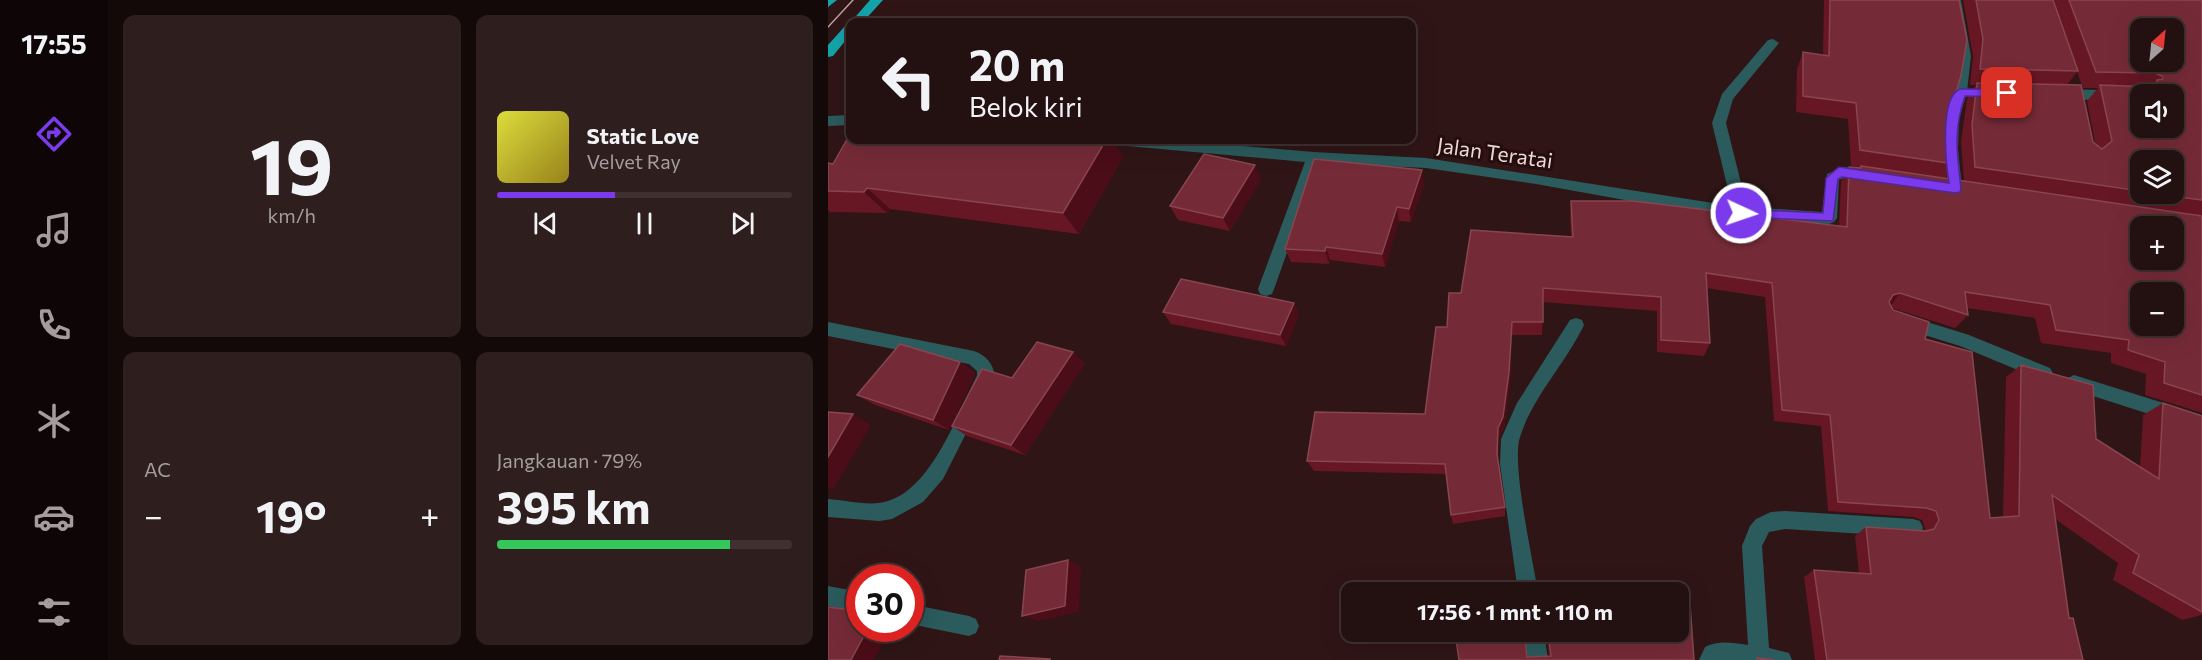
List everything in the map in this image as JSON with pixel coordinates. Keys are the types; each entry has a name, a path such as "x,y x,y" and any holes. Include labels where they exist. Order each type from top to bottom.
{"highway":[{"path":"860,18 877,0"},
{"path":"828,53 846,33"}],"street":[{"path":"1955,0 1965,56 1966,92 1952,119 1951,150 1955,188"},
{"path":"1741,213 1719,123 1727,97 1773,43"},
{"path":"2041,94 2130,96"},
{"path":"828,121 846,120"},
{"name":"Jalan Teratai","path":"1163,144 1314,157 1426,163 1741,213 1829,218 1832,178 1836,174 1843,172 1885,178"},
{"path":"1266,289 1314,157"},
{"path":"1888,316 1963,340 2037,371 2202,423"},
{"path":"1527,582 1509,464 1510,439 1523,409 1576,325"},
{"path":"828,329 974,358 985,368 986,376 937,473 916,496 892,510 879,512 828,508"},
{"path":"1759,657 1752,546 1756,531 1767,522 1785,520 1912,528"},
{"path":"828,596 846,600"},
{"path":"924,617 969,626"},
{"path":"1535,642 1538,660"},
{"path":"1709,660 1716,652 1782,660"}],"building":[{"path":"1830,0 1959,0 1967,40 1953,103 1952,134 1955,164 1860,150 1856,103 1803,96 1803,52 1829,56"},
{"path":"1976,0 2053,0 2078,71 1980,69 1983,39"},
{"path":"2069,0 2202,0 2202,200 2184,198 2184,150 2130,150 2130,190 1975,167 1972,125 1977,83 2081,85 2093,142 2102,149 2112,141 2100,85 2130,86 2130,138 2184,138 2184,84 2156,84 2157,80 2163,79 2155,73 2096,72"},
{"path":"846,141 846,144 1104,144 1063,213 867,188 864,192 828,191 828,163 833,164"},
{"path":"1204,154 1255,165 1223,218 1170,206"},
{"path":"1314,159 1422,170 1409,209 1397,207 1382,254 1326,247 1325,251 1285,249"},
{"path":"1861,166 2202,216 2202,395 2164,383 2165,362 2128,350 2129,340 2056,330 2050,305 1965,292 1968,315 1900,293 1893,295 1889,302 1893,310 1929,322 1925,339 1972,352 1990,518 2019,516 2021,365 2093,385 2096,439 2159,479 2163,403 2202,416 2202,612 2133,573 2139,555 2052,495 2069,618 2073,618 2083,660 1827,660 1814,570 1871,574 1866,527 1926,531 1934,529 1939,520 1936,511 1926,508 1838,502 1830,415 1782,410 1772,283 1706,273 1710,343 1661,340 1661,297 1543,288 1543,322 1512,322 1509,372 1503,417 1498,428 1497,454 1505,507 1451,515 1445,464 1307,461 1315,412 1425,414 1436,327 1447,327 1449,293 1461,293 1471,230 1573,237 1571,201 1633,201 1847,227 1849,167 1861,168"},
{"path":"1181,279 1294,303 1280,335 1163,312"},
{"path":"1037,342 1073,352 1011,445 952,426 982,369 1012,378"},
{"path":"900,344 960,362 933,420 857,395"},
{"path":"828,412 853,414 828,457"},
{"path":"1068,560 1065,606 1022,616 1026,570"},
{"path":"1689,590 1694,660 1459,660 1456,642 1525,642 1527,657 1551,656 1549,642 1689,642"},
{"path":"828,607 846,609 846,642 861,642 851,660 828,660"},
{"path":"1000,656 1050,659 1050,660 999,660"}],"tram line":[{"path":"828,27 853,0"}],"route":[{"path":"1741,213 1829,218 1832,178 1839,172 1955,188 1951,150 1952,119 1960,92 2007,93"}]}
